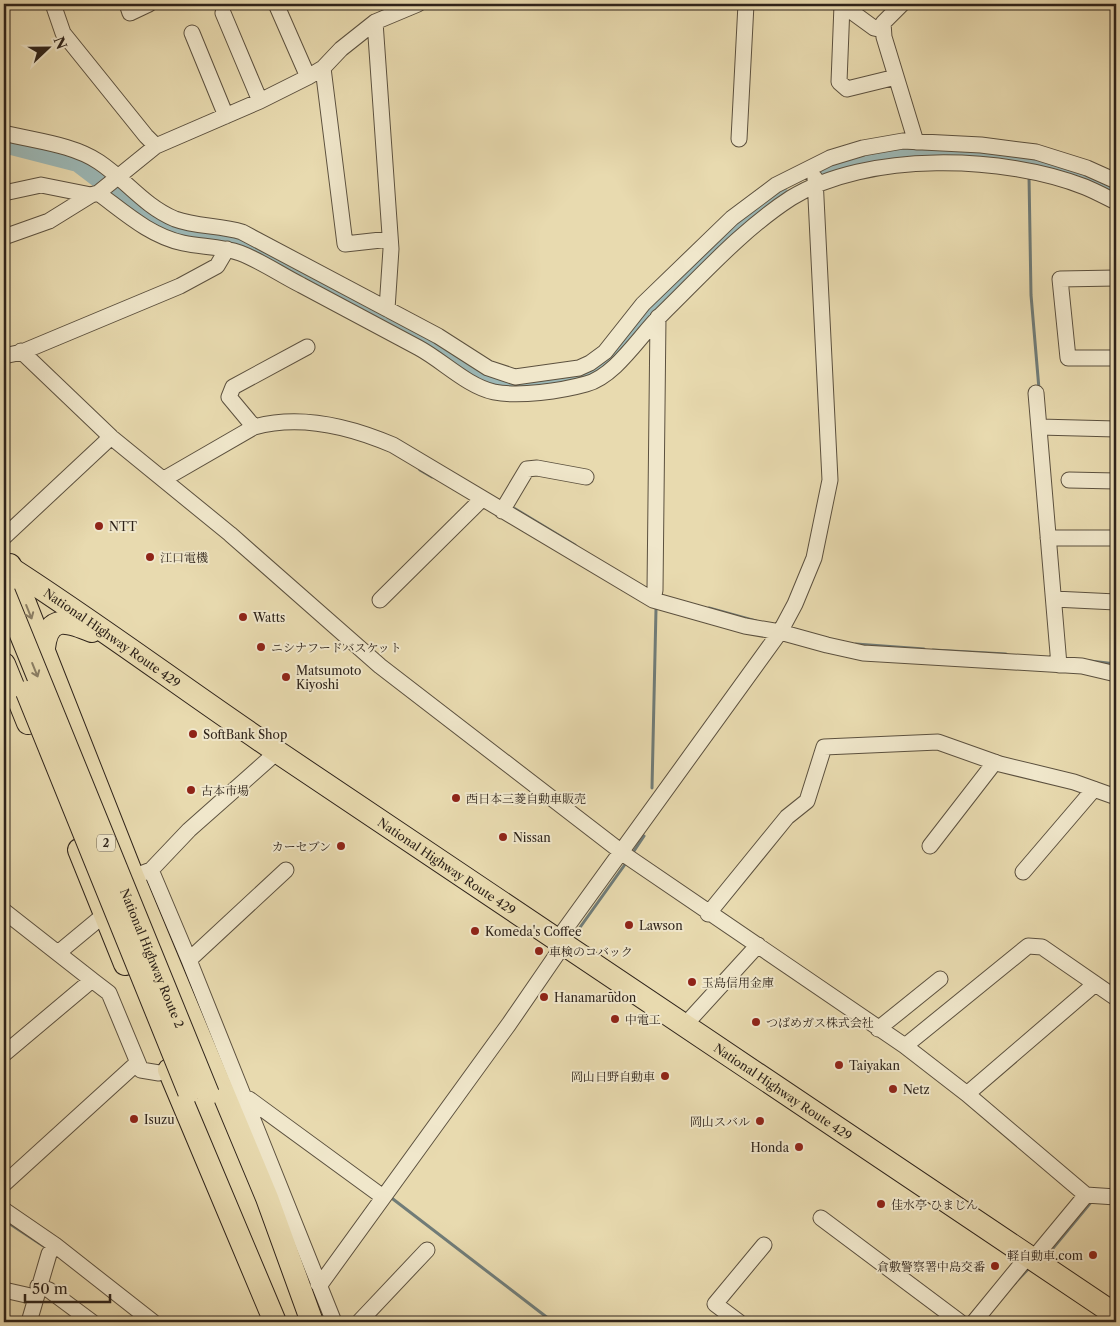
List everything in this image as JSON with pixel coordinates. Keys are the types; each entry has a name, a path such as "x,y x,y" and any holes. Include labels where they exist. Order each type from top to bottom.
{"highway":[{"name":"National Highway Route 429","path":"6,561 277,752 1116,1315"},
{"path":"6,561 68,709 142,874 267,1198 317,1307"},
{"name":"National Highway Route 2","path":"4,593 199,1093 281,1322"},
{"path":"44,648 46,635 52,626 60,622 69,622 107,634"},
{"name":"National Highway Route 2","path":"4,634 199,1093 303,1322"},
{"path":"4,664 223,1203 275,1322"}],"street":[{"path":"53,4 63,33 156,146"},
{"path":"127,4 130,13 149,4"},
{"path":"276,4 308,77"},
{"path":"4,237 49,220 105,187 156,146 260,102 308,77 323,68 341,49 375,22 418,4"},
{"path":"739,139 746,4"},
{"path":"842,4 874,28 883,30"},
{"path":"842,4 839,82 847,89 896,77"},
{"path":"902,4 883,23 883,30 916,142"},
{"path":"223,13 260,102"},
{"path":"375,22 390,239 387,309"},
{"path":"192,33 226,116"},
{"path":"323,68 346,244 390,239"},
{"path":"4,132 84,155 98,162 105,187 143,226 170,239 236,243 423,350 481,388 493,392 522,394 584,385 595,382 605,376 658,317 750,229 793,197 843,176 886,165 948,163 1016,169 1084,186 1116,202"},
{"path":"4,193 41,185 105,187 387,309 438,336 488,368 515,377 579,368 605,352 643,304 732,218 776,185 830,158 863,148 904,141 981,145 1036,152 1087,168 1116,181"},
{"path":"318,1284 322,1282 386,1195 561,942 620,851 780,632 795,604 814,558 830,480 815,166"},
{"path":"4,356 21,351 180,286 217,266 236,243"},
{"path":"1116,278 1060,279 1068,358 1116,358"},
{"path":"655,595 658,317"},
{"path":"254,427 229,398 233,387 307,347"},
{"path":"21,351 111,437 164,479 380,666 620,851 708,914 758,945 905,1046 967,1094 1086,1195 1116,1198"},
{"path":"1036,393 1059,665"},
{"path":"164,479 254,427 290,422 347,428 371,435 393,445 482,499 504,506 655,595 745,626 780,632 863,653 1082,666 1116,674"},
{"path":"1040,427 1116,429"},
{"path":"4,537 111,437"},
{"path":"504,506 527,469 538,468 586,477"},
{"path":"1069,480 1116,481"},
{"path":"380,600 482,499"},
{"path":"1048,538 1116,538"},
{"path":"1054,600 1116,602"},
{"path":"29,727 68,709"},
{"path":"708,914 787,817 807,801 824,747 938,742 995,762 1094,789 1116,797"},
{"path":"277,752 142,874 189,960 233,1083 245,1099 318,1284 317,1307 334,1322"},
{"path":"930,846 995,762"},
{"path":"1023,872 1094,789"},
{"path":"189,960 286,870"},
{"path":"4,911 60,951 109,993 141,1070 159,1073"},
{"path":"60,951 105,914"},
{"path":"684,1026 758,945"},
{"path":"905,1046 1028,946 1042,947 1116,998"},
{"path":"878,1029 940,979"},
{"path":"4,1054 92,980"},
{"path":"967,1094 1095,984"},
{"path":"4,1184 137,1063"},
{"path":"245,1099 249,1099 386,1195"},
{"path":"974,1322 1086,1195"},
{"path":"4,1210 52,1249 153,1322"},
{"path":"821,1218 960,1322"},
{"path":"739,1322 715,1304 764,1244"},
{"path":"29,1322 42,1290 52,1249"},
{"path":"359,1322 427,1250"},
{"path":"4,1290 42,1290 92,1322"}],"waterway":[{"path":"4,143 78,162 154,220 168,227 235,239 422,335 491,381 510,384 574,378 594,372 611,357 654,307 727,237 779,195"},
{"path":"824,172 856,161 886,155 919,152 953,152 988,155 1056,168 1088,178 1116,190"},
{"path":"1029,176 1031,295 1039,389"},
{"path":"420,470 432,477"},
{"path":"512,507 575,545"},
{"path":"709,608 756,621"},
{"path":"652,788 656,609"},
{"path":"856,644 924,649"},
{"path":"933,650 1006,654"},
{"path":"1090,661 1116,664"},
{"path":"634,851 644,836"},
{"path":"576,933 626,863"},
{"path":"389,1196 553,1322"},
{"path":"1049,1253 1092,1201"},
{"path":"4,1220 48,1249"},
{"path":"1014,1284 1030,1267"},
{"path":"134,1316 141,1322"}],"place":[{"name":"NTT","path":"99,526"},
{"name":"江口電機","path":"150,557"},
{"name":"Watts","path":"243,617"},
{"name":"ニシナフードバスケット","path":"261,647"},
{"name":"Matsumoto Kiyoshi","path":"286,677"},
{"name":"SoftBank Shop","path":"193,734"},
{"name":"古本市場","path":"191,790"},
{"name":"西日本三菱自動車販売","path":"456,798"},
{"name":"Nissan","path":"503,837"},
{"name":"カーセブン","path":"341,846"},
{"name":"Lawson","path":"629,925"},
{"name":"Komeda's Coffee","path":"475,931"},
{"name":"車検のコバック","path":"539,951"},
{"name":"玉島信用金庫","path":"692,982"},
{"name":"Hanamarūdon","path":"544,997"},
{"name":"中電工","path":"615,1019"},
{"name":"つばめガス株式会社","path":"756,1022"},
{"name":"Taiyakan","path":"839,1065"},
{"name":"岡山日野自動車","path":"665,1076"},
{"name":"Netz","path":"893,1089"},
{"name":"Isuzu","path":"134,1119"},
{"name":"岡山スバル","path":"760,1121"},
{"name":"Honda","path":"799,1147"},
{"name":"佳水亭 ひまじん","path":"881,1204"},
{"name":"軽自動車.com","path":"1093,1255"},
{"name":"倉敷警察署中島交番","path":"995,1266"}]}
